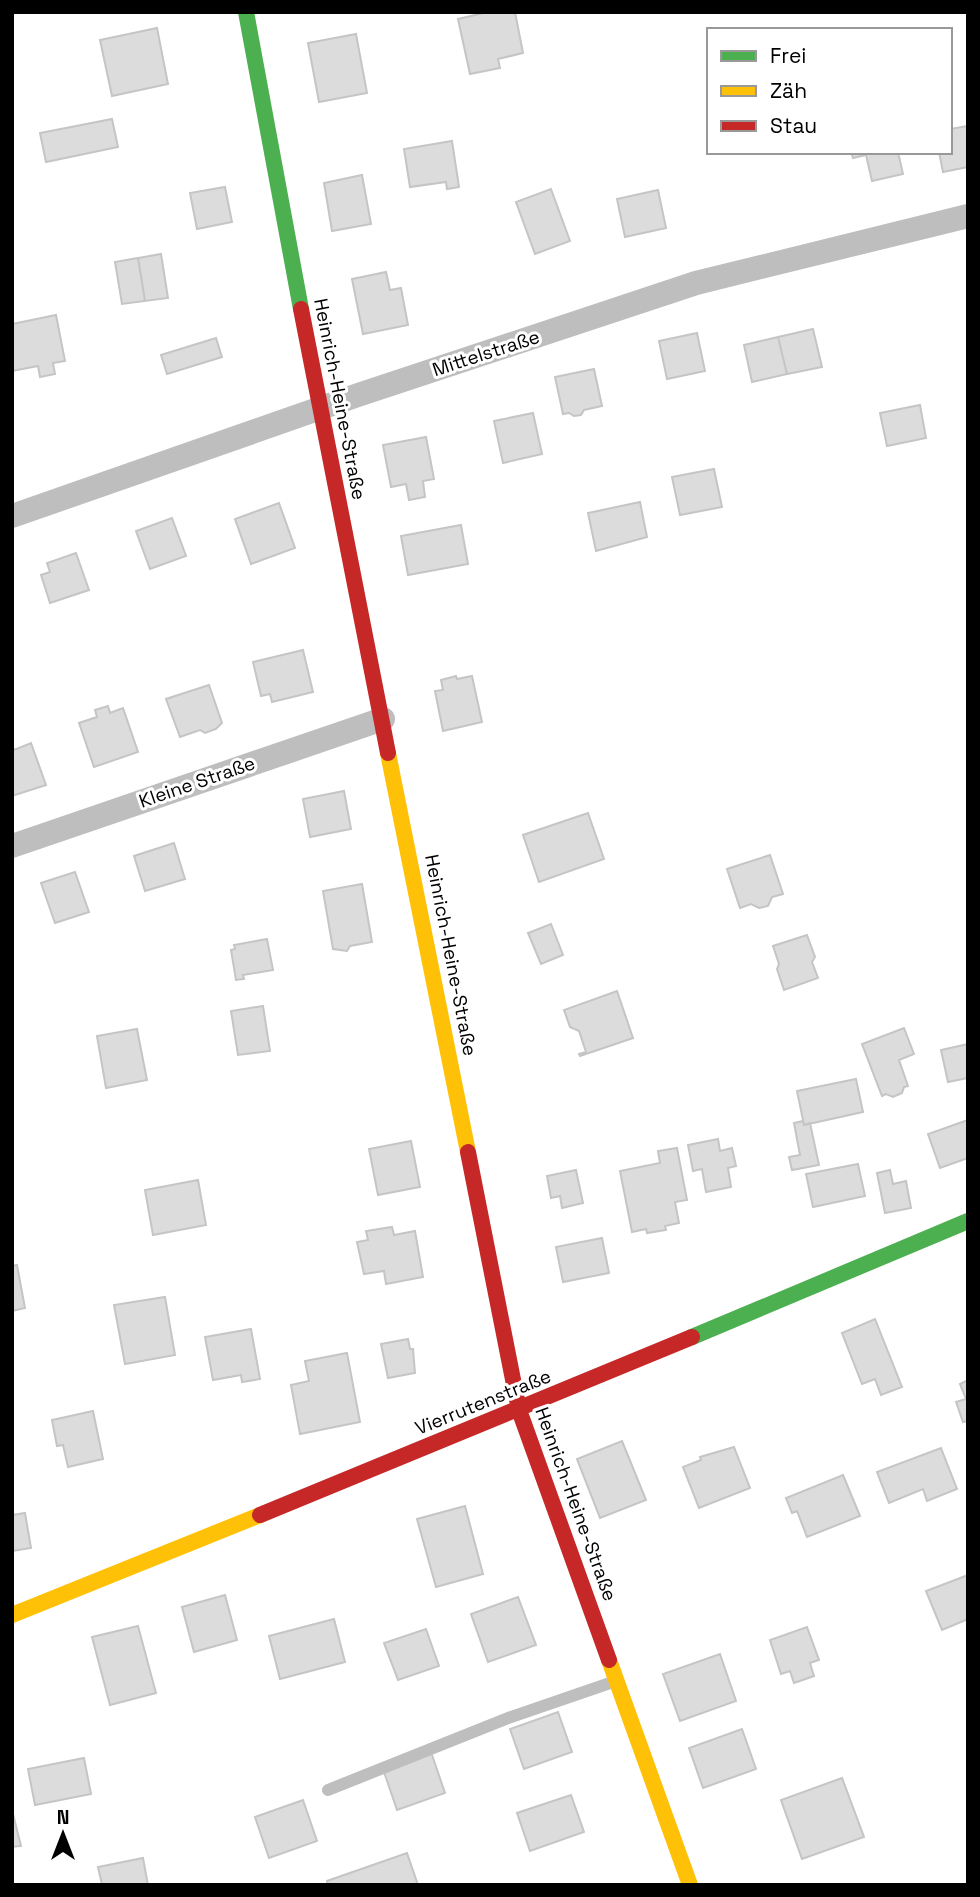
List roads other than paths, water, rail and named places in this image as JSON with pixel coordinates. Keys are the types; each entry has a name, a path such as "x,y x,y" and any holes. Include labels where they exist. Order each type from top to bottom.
{"street":[{"name":"Heinrich-Heine-Straße","path":"246,12 320,410 519,1410 690,1885"},
{"name":"Mittelstraße","path":"12,516 358,395 696,283 968,216"},
{"name":"Kleine Straße","path":"12,846 383,719"},
{"name":"Vierrutenstraße","path":"12,1615 519,1410 968,1221"}],"lane":[{"path":"328,1790 508,1718 617,1681"}]}
